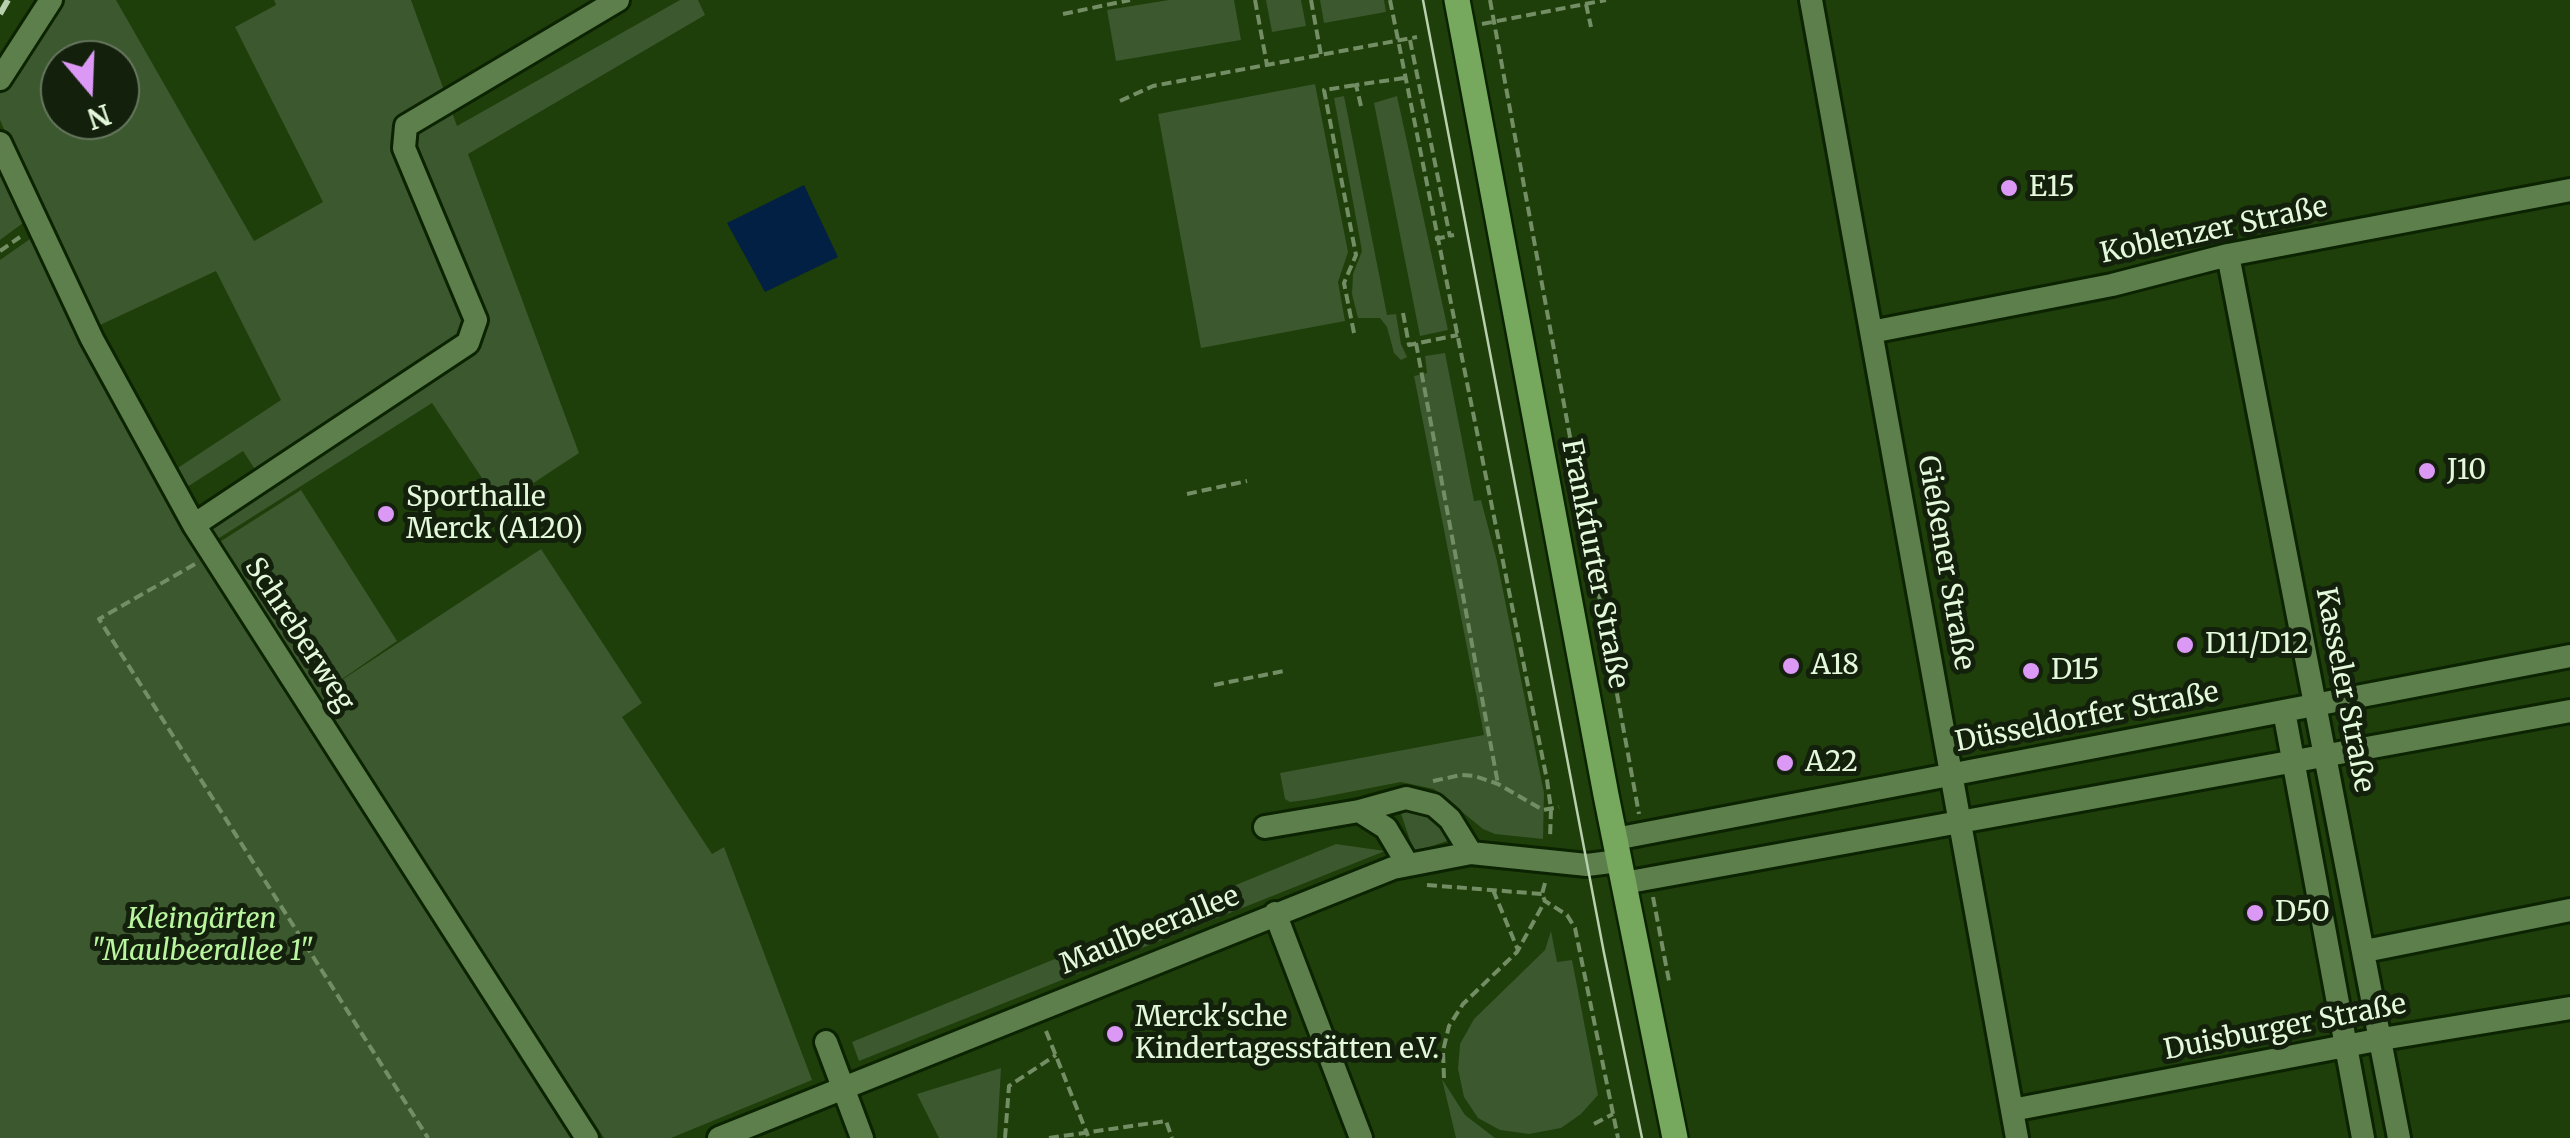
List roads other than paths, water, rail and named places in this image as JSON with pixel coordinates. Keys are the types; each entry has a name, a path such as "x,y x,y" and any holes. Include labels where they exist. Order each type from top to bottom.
{"main road":[{"name":"Frankfurter Straße","path":"1457,0 1619,861 1676,1138"}],"street":[{"path":"0,78 51,0"},
{"path":"194,525 468,343 476,320 404,148 406,126 618,0"},
{"name":"Gießener Straße","path":"1811,0 2018,1138"},
{"name":"Schreberweg","path":"0,143 92,339 194,525 587,1138"},
{"name":"Koblenzer Straße","path":"1871,332 2112,285 2228,255 2570,190"},
{"name":"Kasseler Straße","path":"2228,255 2399,1138"},
{"name":"Düsseldorfer Straße","path":"1619,861 1642,834 2570,656"},
{"path":"2284,711 2363,1138"},
{"path":"1619,861 1961,822 2570,711"},
{"path":"1265,827 1358,811 1406,798 1434,805 1450,819 1471,854"},
{"path":"1358,811 1386,828 1412,875"},
{"name":"Maulbeerallee","path":"719,1138 1276,913 1412,875 1471,854 1587,865 1619,861"},
{"path":"2365,951 2570,910"},
{"path":"1276,913 1361,1138"},
{"name":"Duisburger Straße","path":"2012,1110 2382,1039 2570,1008"},
{"path":"826,1042 862,1138"}],"water":[{"path":"804,185 838,257 765,292 727,223"}],"tram line":[{"path":"1423,0 1642,1138"}],"railway":[{"path":"0,14 8,0"}],"place":[{"name":"E15","path":"2009,188"},
{"name":"J10","path":"2427,471"},
{"name":"Sporthalle Merck (A120)","path":"386,514"},
{"name":"D11/D12","path":"2185,645"},
{"name":"A18","path":"1791,666"},
{"name":"D15","path":"2031,671"},
{"name":"A22","path":"1785,763"},
{"name":"D50","path":"2255,913"},
{"name":"Merck'sche Kindertagesstätten e.V.","path":"1115,1034"}],"park label":[{"name":"Kleingärten \"Maulbeerallee 1\"","path":"202,936"}]}
